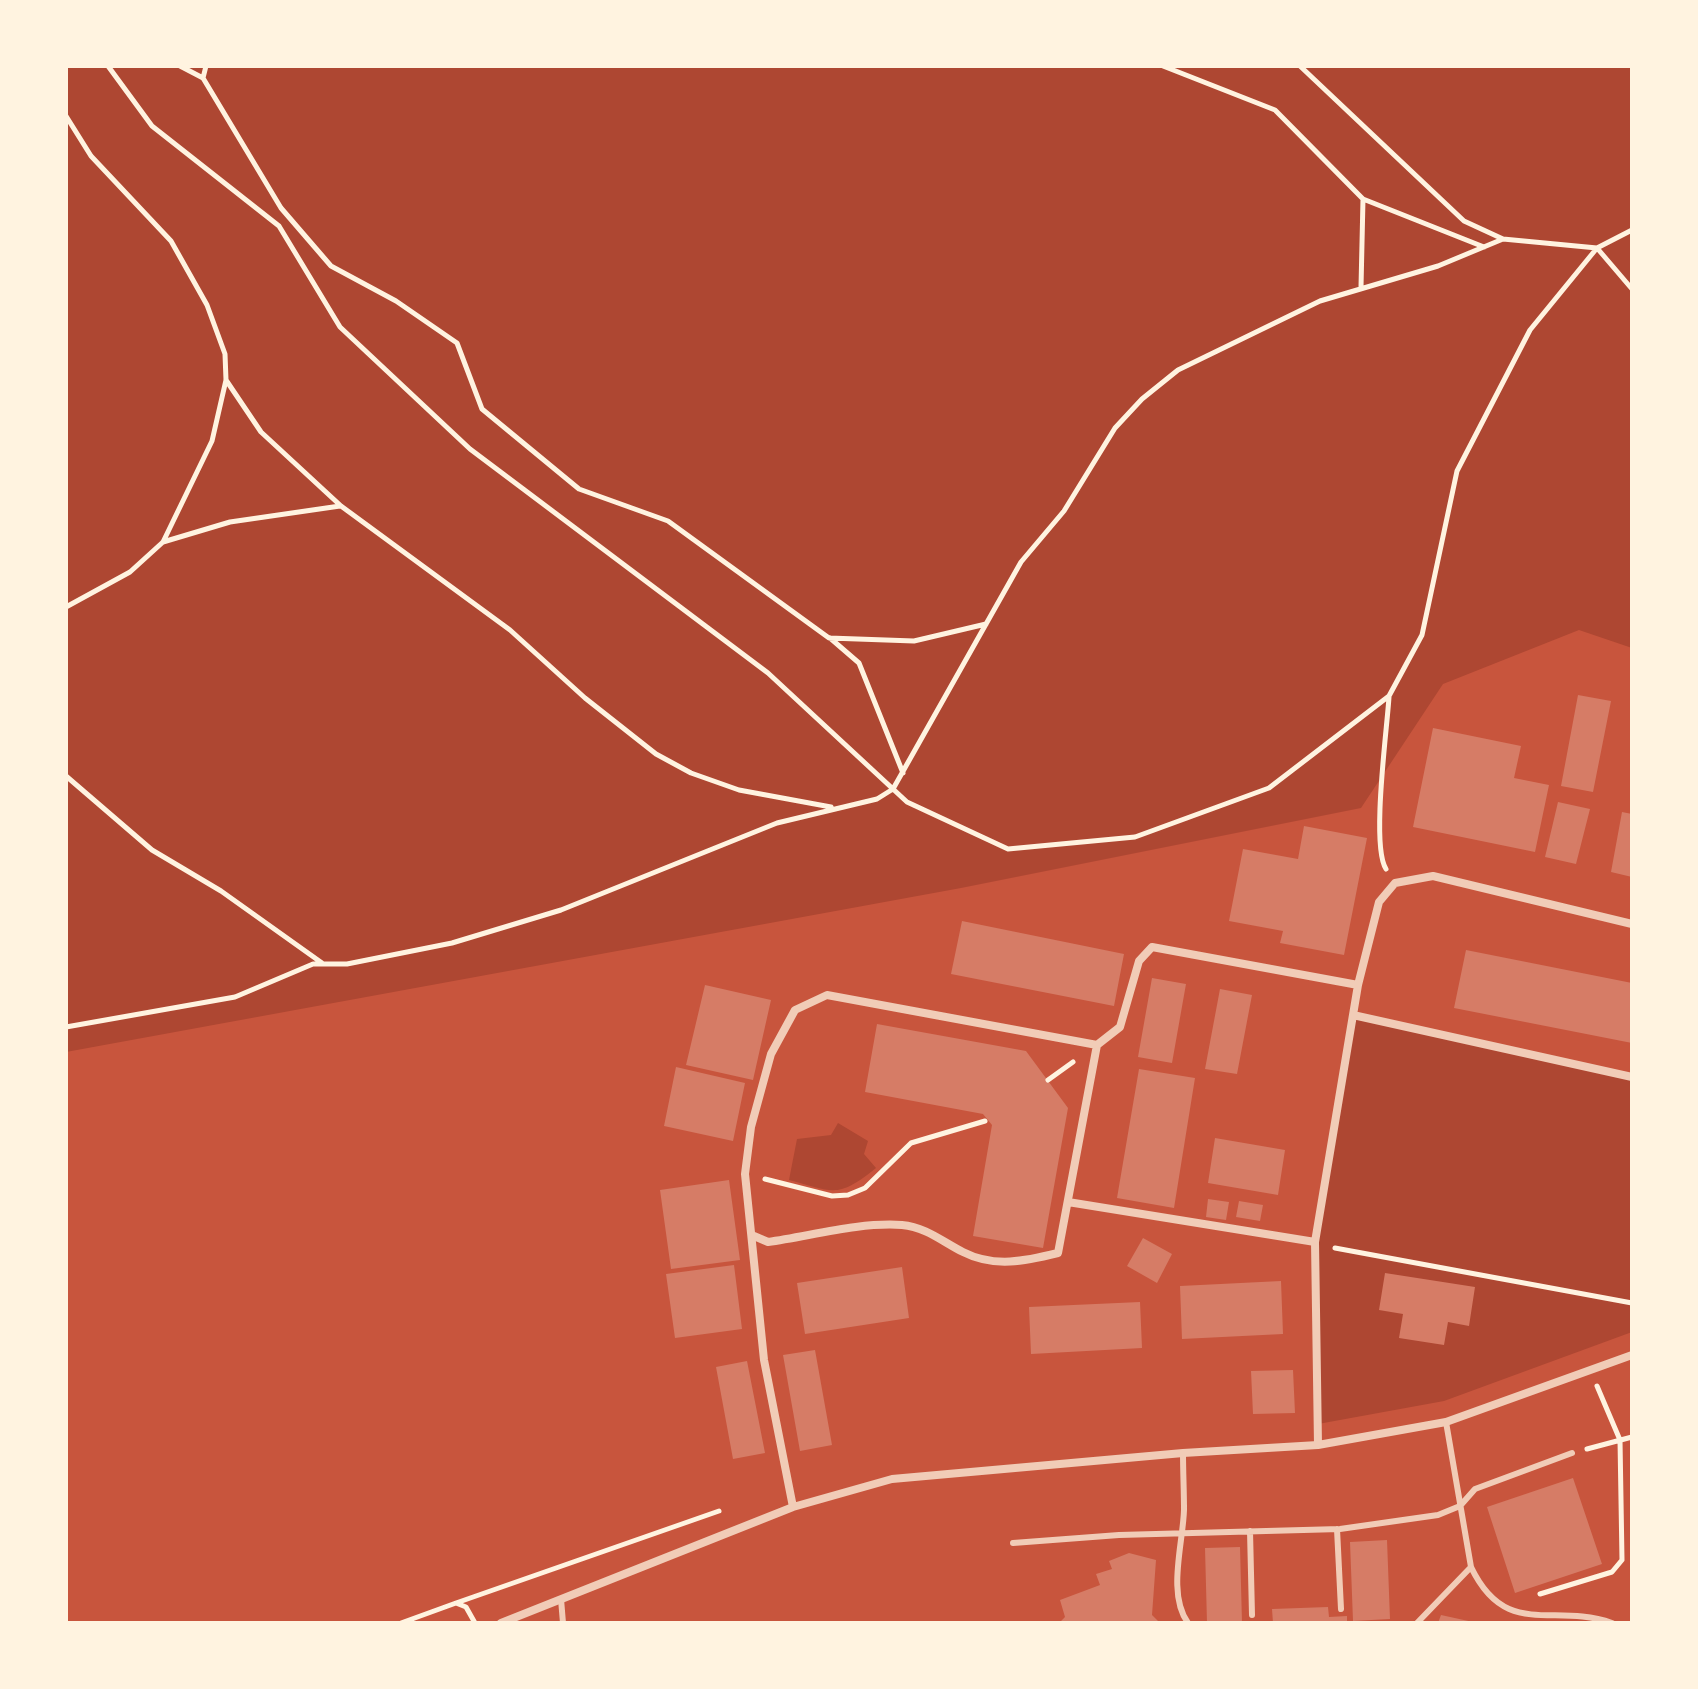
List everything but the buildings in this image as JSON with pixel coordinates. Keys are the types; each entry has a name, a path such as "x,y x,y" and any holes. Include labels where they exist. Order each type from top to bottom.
{"street":[{"path":"1318,1445 1315,1242 1358,985 1379,902 1395,883 1433,876 1632,924"},
{"path":"754,1236 768,1242 902,1225 931,1233 964,1253 992,1262 1025,1261 1058,1253 1097,1045 1120,1027 1139,961 1152,947 1358,985"},
{"path":"793,1507 764,1360 754,1236 745,1174 751,1127 771,1054 795,1010 827,995 1097,1045"},
{"path":"1353,1015 1632,1077"},
{"path":"1068,1202 1315,1242"},
{"path":"501,1623 793,1507 892,1479 1183,1453 1318,1445 1446,1422 1632,1355"}],"lane":[{"path":"1446,1422 1471,1567 1481,1589 1499,1607 1612,1623"},
{"path":"1183,1453 1179,1586 1182,1615 1188,1623"},
{"path":"1013,1543 1181,1533 1337,1529 1438,1515 1460,1506 1475,1489 1572,1453"},
{"path":"1337,1529 1341,1609"},
{"path":"1250,1531 1252,1615"},
{"path":"1417,1623 1471,1567"},
{"path":"561,1599 563,1623"}],"path":[{"path":"108,66 152,126 279,226 340,327 470,449 768,673 907,802 1008,849 1135,837 1269,788 1389,696 1422,635 1457,471 1530,330 1597,248 1632,230"},
{"path":"180,66 203,78 281,208 331,266 396,301 457,343 482,409 579,489 668,521 859,663 903,773"},
{"path":"203,78 206,66"},
{"path":"1163,66 1275,110 1363,199 1484,247"},
{"path":"1300,66 1464,221 1503,239 1597,248 1632,289"},
{"path":"66,116 91,156 171,241 207,305 225,354 226,380 212,441 163,542 130,572 66,607"},
{"path":"1361,287 1363,199"},
{"path":"66,1027 224,1000 313,964 347,964 452,943 561,910 777,823 877,799 893,789 903,773 1021,562 1064,511 1115,428 1142,399 1178,370 1320,301 1438,266 1503,239"},
{"path":"226,380 261,432 341,506 498,621 585,698 656,754 691,773 739,790 836,808"},
{"path":"163,542 230,522 341,506"},
{"path":"829,638 914,641 987,624"},
{"path":"1389,696 1380,860 1395,883"},
{"path":"66,776 152,850 221,891 322,964"},
{"path":"745,1174 832,1196 848,1195 865,1188 911,1143 985,1121"},
{"path":"1315,1242 1351,1253 1509,1278 1632,1303"},
{"path":"1499,1607 1618,1569 1623,1550 1620,1440 1589,1371"},
{"path":"1572,1453 1632,1437"},
{"path":"401,1623 456,1603 466,1607 475,1623"}],"shaded area":[{"path":"66,66 1632,66 1632,648 1579,630 1443,684 1361,808 961,888 66,1052"},
{"path":"1353,1015 1632,1074 1632,1332 1444,1401 1318,1424 1315,1242"},
{"path":"838,1123 868,1141 864,1154 876,1168 843,1189 826,1190 789,1180 797,1139 831,1135"}]}
